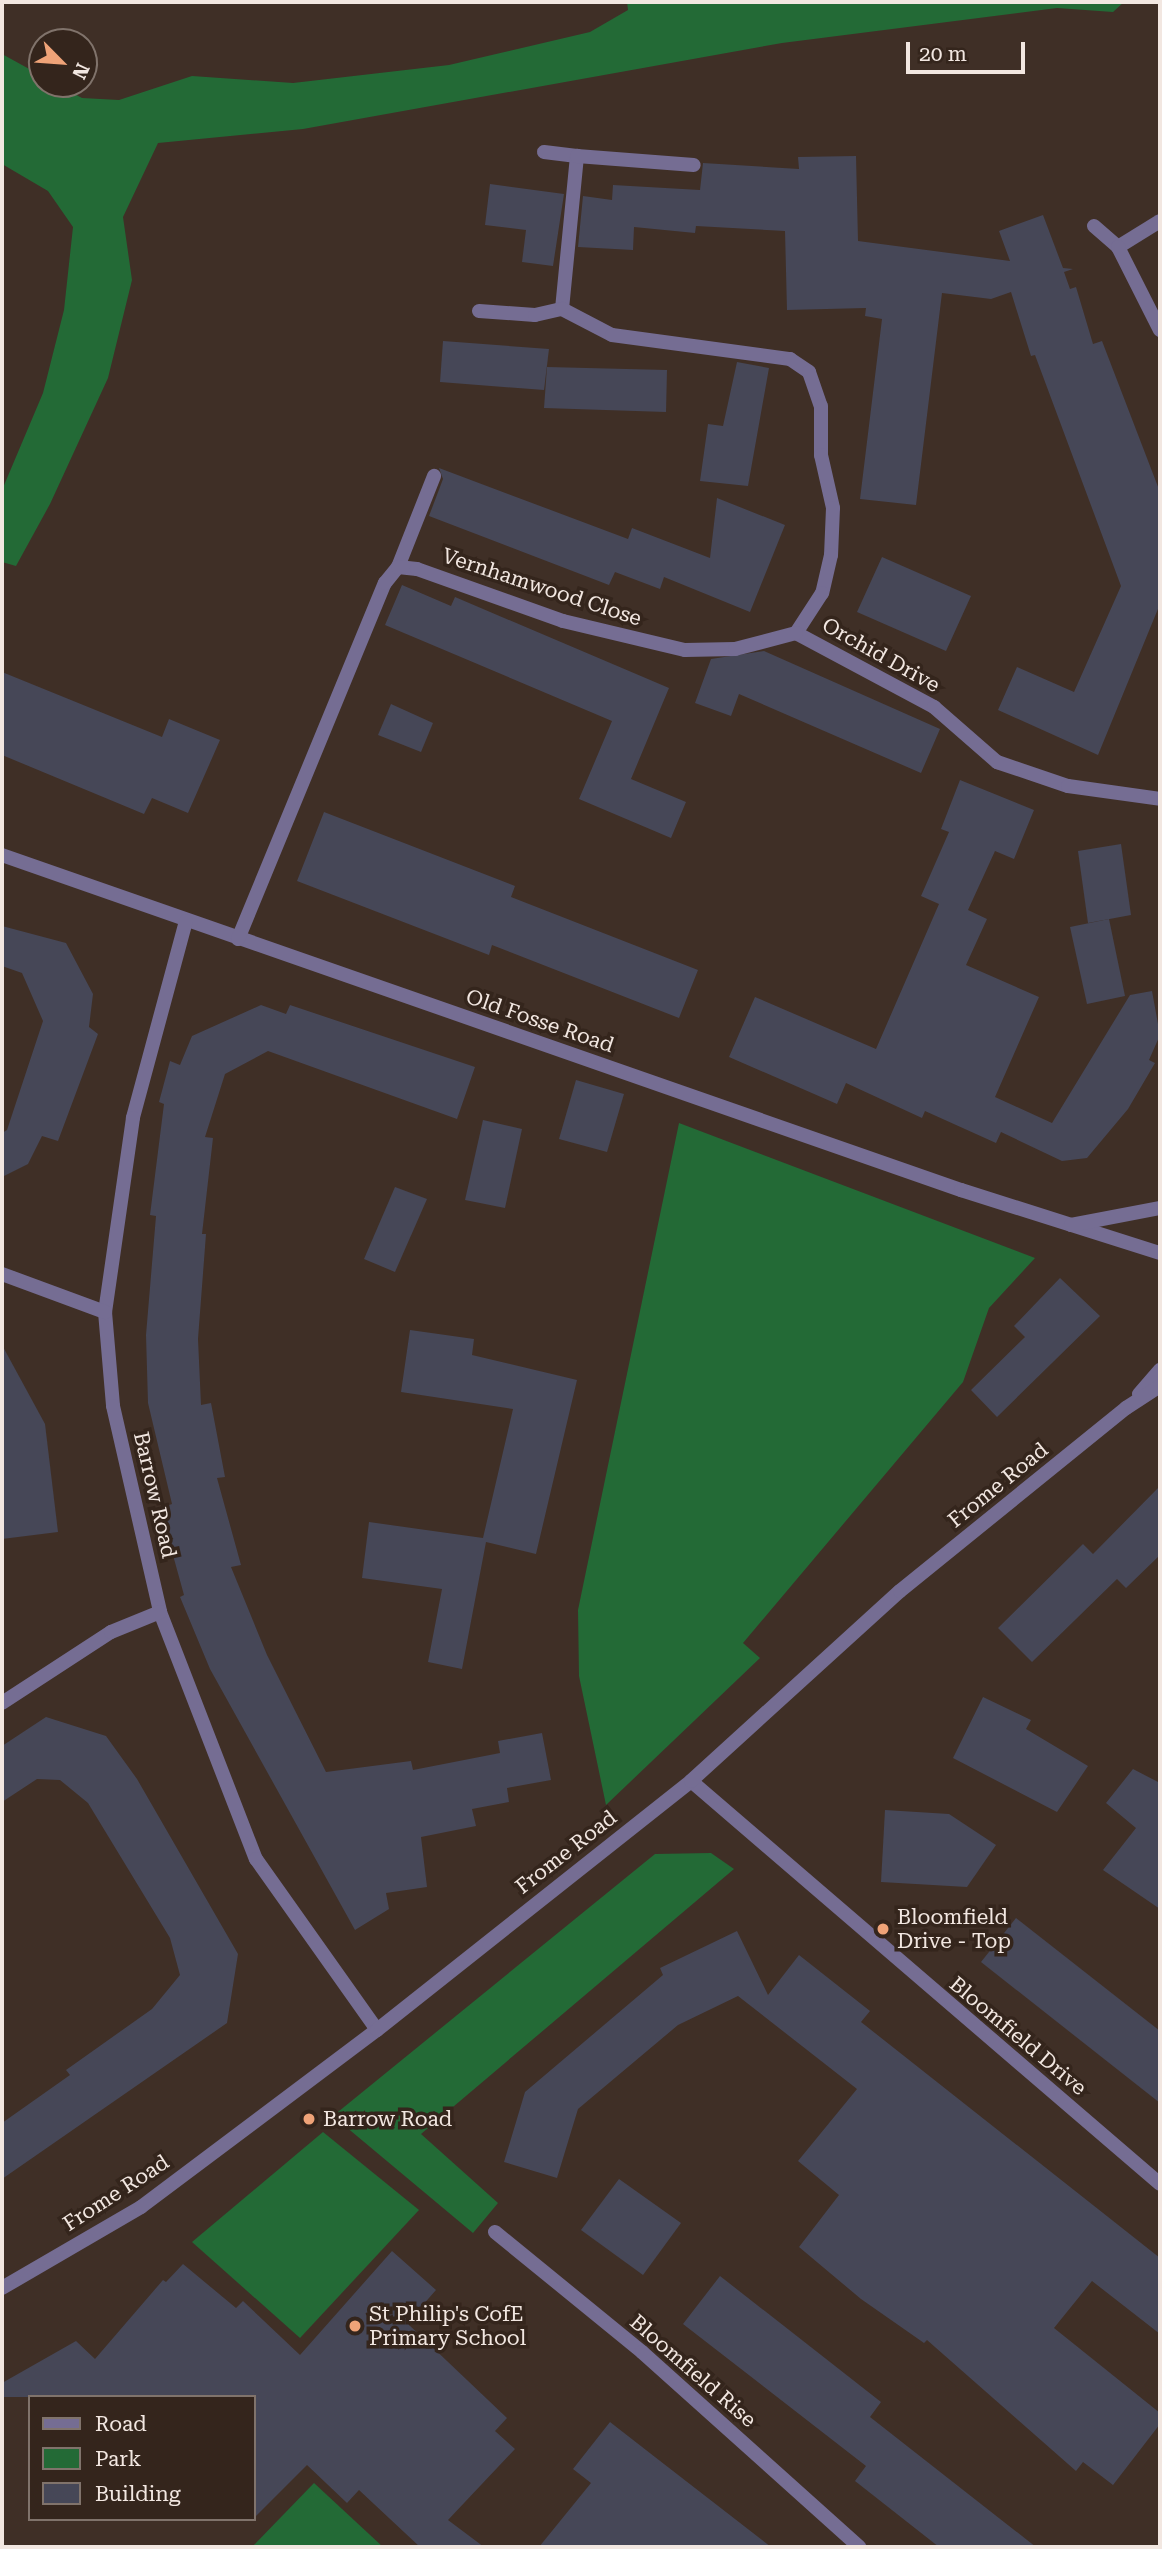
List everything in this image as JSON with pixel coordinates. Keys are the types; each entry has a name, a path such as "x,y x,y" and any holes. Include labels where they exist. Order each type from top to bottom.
{"street":[{"path":"544,152 694,164"},
{"path":"479,311 535,315 562,309 577,156"},
{"path":"1118,247 1160,221"},
{"path":"1094,226 1118,247 1160,330"},
{"name":"Orchid Drive","path":"562,309 612,335 790,359 809,372 821,406 821,455 833,508 831,555 821,593 796,633 934,707 997,762 1068,786 1160,799"},
{"path":"238,939 385,583 398,567 434,476"},
{"name":"Vernhamwood Close","path":"398,567 417,569 563,621 685,650 734,649 796,633"},
{"name":"Old Fosse Road","path":"2,855 1066,1226 1160,1253"},
{"name":"Barrow Road","path":"186,921 133,1118 105,1312 113,1406 160,1612 256,1859 377,2030"},
{"name":"Old Fosse Road","path":"1066,1226 1160,1208"},
{"path":"2,1275 105,1312"},
{"name":"Frome Road","path":"1126,1408 1160,1370"},
{"name":"Frome Road","path":"2,2288 141,2207 377,2030 691,1781 900,1591 1126,1408 1160,1386"},
{"path":"2,1703 111,1632 160,1612"},
{"name":"Bloomfield Drive","path":"691,1781 1160,2184"},
{"name":"Bloomfield Rise","path":"495,2232 642,2352 859,2547"}],"green space":[{"path":"627,2 1124,2 1113,12 1057,8 782,43 303,129 158,143 123,217 132,280 108,378 50,504 16,566 2,562 2,490 43,393 64,310 73,227 48,191 2,164 2,54 28,68 28,98 119,100 192,76 293,83 449,65 590,32 628,10"},
{"path":"679,1123 1035,1258 989,1308 963,1382 743,1643 760,1658 606,1805 579,1676 578,1610"},
{"path":"711,1853 734,1869 421,2134 498,2203 473,2233 333,2116 655,1854"},
{"path":"323,2132 419,2210 300,2338 192,2242"},
{"path":"314,2483 383,2547 252,2547"}],"building":[{"path":"856,156 858,241 1010,261 999,231 1043,215 1063,268 1073,269 1064,272 1070,289 1076,287 1093,344 1102,341 1160,492 1160,604 1098,755 998,710 1017,667 1074,692 1121,586 1035,355 1031,356 1011,292 991,299 942,293 916,505 860,499 882,319 865,316 866,308 787,310 785,231 696,226 695,233 634,227 633,250 578,247 583,196 612,200 613,185 700,190 703,163 799,169 798,157"},
{"path":"490,184 564,194 553,266 522,262 526,230 485,225"},
{"path":"443,341 549,349 544,390 440,382"},
{"path":"737,362 769,368 748,486 700,481 708,424 723,426"},
{"path":"547,367 667,370 666,412 544,408"},
{"path":"439,468 628,539 632,528 710,558 717,498 785,525 750,612 664,577 660,589 615,572 609,585 429,516 443,479"},
{"path":"882,557 971,596 946,651 857,612"},
{"path":"402,585 451,606 455,597 669,688 631,779 686,802 671,838 579,799 612,721 385,625"},
{"path":"764,651 940,729 921,773 739,694 731,716 695,703 711,659"},
{"path":"2,672 162,737 169,719 220,740 188,813 152,798 144,814 2,755"},
{"path":"391,704 433,723 421,752 378,735"},
{"path":"960,780 1034,810 1014,859 995,851 968,910 987,919 966,965 1039,997 995,1097 1052,1123 1130,995 1152,991 1160,1035 1149,1060 1155,1063 1128,1109 1087,1158 1062,1161 1001,1132 996,1143 925,1111 922,1118 846,1083 837,1104 729,1057 755,997 876,1049 939,904 921,896 949,832 941,829"},
{"path":"324,812 515,886 511,897 698,970 679,1018 492,945 489,955 297,881"},
{"path":"1121,844 1131,915 1088,923 1078,851"},
{"path":"1109,919 1125,996 1087,1004 1070,927"},
{"path":"2,926 66,943 93,994 89,1027 98,1034 58,1141 42,1136 28,1164 2,1177 2,1133 7,1130 43,1021 22,973 2,966"},
{"path":"261,1005 286,1014 290,1005 475,1067 457,1119 268,1051 225,1074 205,1137 213,1138 202,1234 206,1234 198,1339 201,1405 211,1403 225,1477 217,1478 241,1565 231,1567 267,1655 326,1772 411,1761 413,1770 500,1753 498,1741 542,1733 551,1780 507,1788 509,1802 472,1809 476,1826 421,1837 427,1887 386,1893 389,1909 355,1930 210,1669 180,1597 184,1595 160,1508 172,1504 148,1403 146,1335 156,1216 150,1215 164,1104 159,1102 170,1061 180,1065 192,1036"},
{"path":"576,1080 624,1094 607,1152 559,1139"},
{"path":"483,1120 522,1129 505,1208 465,1200"},
{"path":"395,1187 427,1199 395,1272 364,1259"},
{"path":"1060,1278 1100,1316 997,1417 971,1390 1025,1337 1014,1326"},
{"path":"410,1330 474,1339 472,1355 577,1380 536,1554 486,1542 462,1669 428,1662 442,1589 362,1578 369,1522 483,1538 513,1409 401,1392"},
{"path":"2,1345 45,1424 58,1532 2,1539"},
{"path":"1160,1486 1160,1555 1126,1588 1117,1579 1032,1662 998,1628 1083,1544 1093,1554"},
{"path":"983,1697 1031,1720 1026,1729 1088,1766 1057,1812 953,1758"},
{"path":"46,1717 106,1736 137,1779 238,1954 227,2023 2,2179 2,2123 70,2075 66,2070 152,2009 180,1975 170,1938 88,1803 60,1780 37,1779 2,1802 2,1746"},
{"path":"1133,1769 1160,1783 1160,1909 1103,1870 1136,1828 1106,1803"},
{"path":"885,1810 949,1814 996,1845 967,1887 881,1882"},
{"path":"1016,1918 1160,2031 1160,2103 981,1962"},
{"path":"737,1931 768,1995 799,1955 870,2011 861,2022 1160,2258 1160,2334 1092,2281 1054,2328 1160,2413 1160,2424 1113,2485 1083,2462 1076,2471 927,2340 924,2343 861,2299 799,2247 839,2195 798,2161 857,2089 738,1996 678,2025 578,2109 557,2178 504,2162 525,2092 663,1975 660,1968"},
{"path":"619,2179 681,2223 643,2275 581,2230"},
{"path":"392,2251 436,2290 407,2323 507,2418 495,2431 515,2449 448,2520 484,2547 420,2547 359,2490 347,2503 307,2465 256,2516 256,2395 2,2397 2,2383 76,2341 95,2359 163,2280 166,2282 183,2264 236,2308 243,2301 300,2355"},
{"path":"720,2276 881,2402 870,2417 1036,2547 939,2547 855,2481 866,2466 683,2324"},
{"path":"610,2422 771,2547 539,2547 591,2483 573,2469"}],"place":[{"name":"Bloomfield Drive - Top","path":"883,1929"},
{"name":"Barrow Road","path":"309,2119"},
{"name":"St Philip's CofE Primary School","path":"355,2326"}]}
